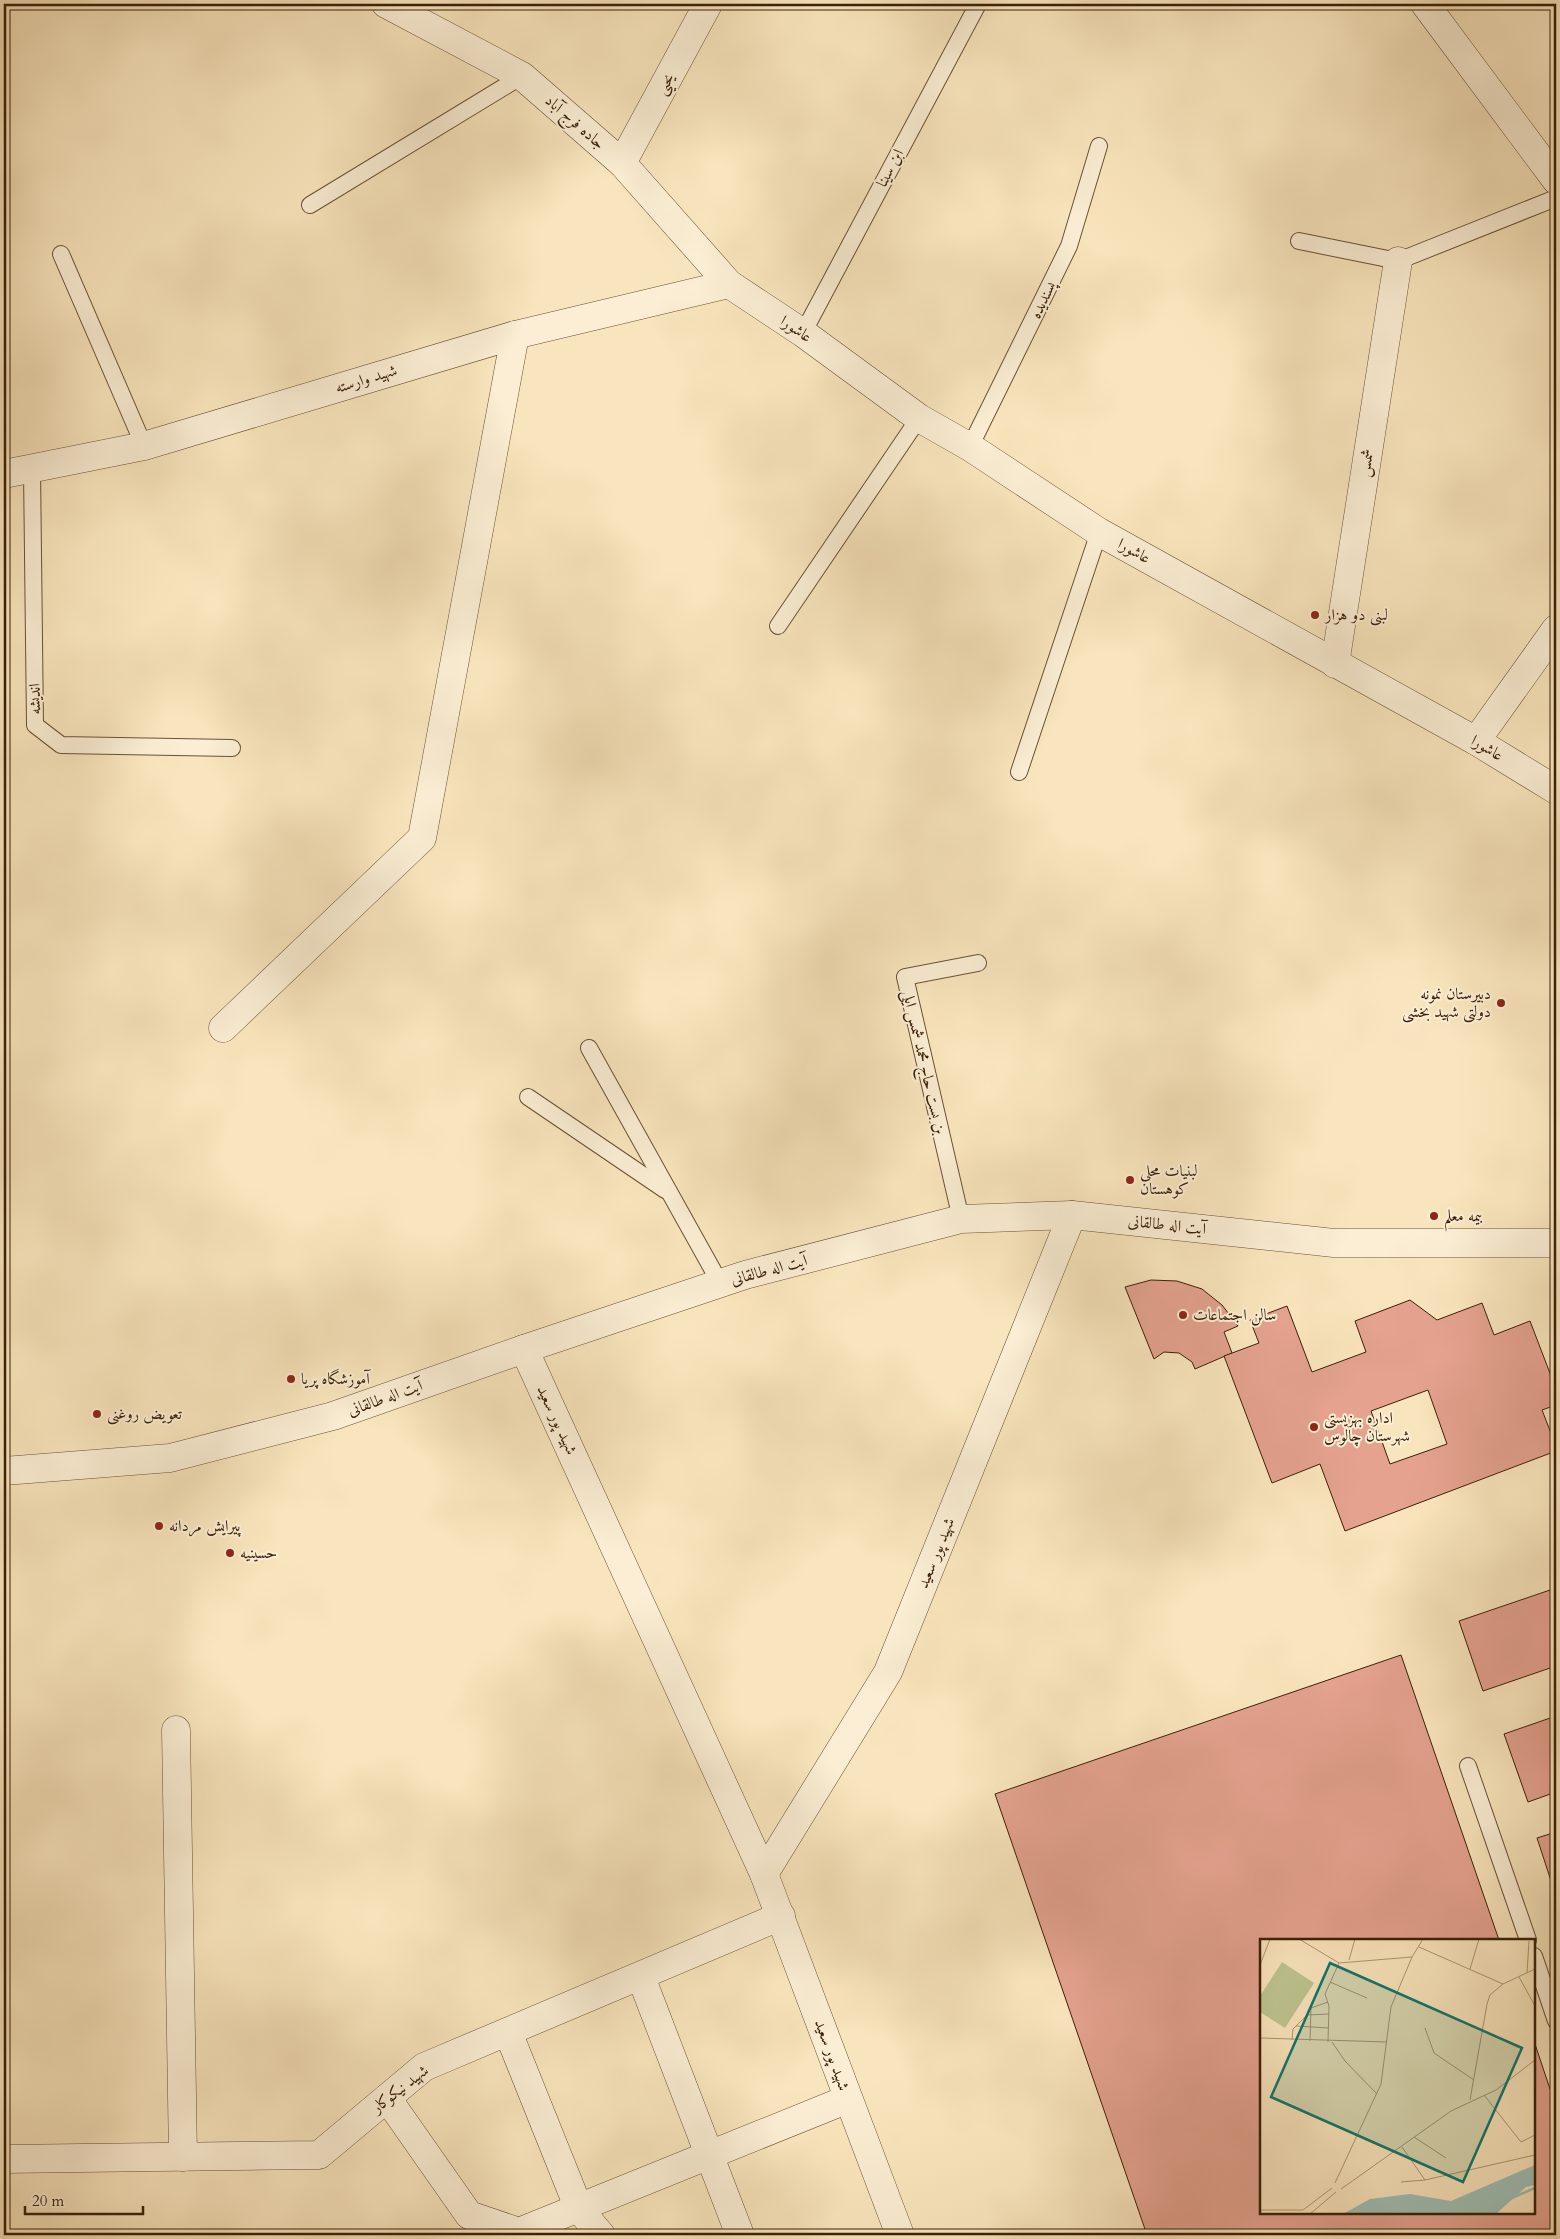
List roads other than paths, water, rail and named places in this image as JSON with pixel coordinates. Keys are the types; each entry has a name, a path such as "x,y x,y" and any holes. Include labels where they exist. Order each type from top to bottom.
{"street":[{"name":"جاده فرج آباد","path":"386,4 522,76 622,164 729,284"},
{"name":"یحیی","path":"622,164 708,4"},
{"path":"1424,4 1556,180"},
{"name":"شمس","path":"1335,664 1398,261"},
{"name":"عاشورا","path":"729,284 803,333 920,418 970,447 1099,532 1476,741 1556,790"},
{"name":"شهید وارسته","path":"4,474 144,446 515,335 729,284"},
{"path":"223,1028 422,838 515,335"},
{"path":"1476,741 1556,628"},
{"name":"آیت اله طالقانی","path":"4,1471 170,1458 333,1416 524,1349 745,1275 961,1219 1072,1215 1334,1243 1556,1243"},
{"name":"شهید پور سعید","path":"764,1874 888,1672 1072,1215"},
{"name":"شهید پور سعید","path":"524,1349 764,1874 900,2235"},
{"path":"176,1730 184,2157"},
{"name":"شهید نیکوکار","path":"4,2159 319,2155 424,2067 641,1977 781,1916"},
{"path":"641,1977 740,2235"},
{"path":"508,2032 579,2209 602,2235"},
{"path":"387,2098 468,2215 519,2232 848,2099"}],"lane":[{"name":"ابن سینا","path":"803,333 978,4"},
{"path":"310,205 522,76"},
{"name":"پسندیده","path":"970,447 1069,246 1099,146"},
{"path":"1299,241 1398,261 1556,198"},
{"path":"61,254 144,446"},
{"path":"778,626 920,418"},
{"name":"اندیشه","path":"32,469 36,725 61,744 232,748"},
{"path":"1019,772 1099,532"},
{"name":"بن بست حاج محمد شمس ایلی","path":"961,1219 905,977 978,963"},
{"path":"588,1048 720,1284"},
{"path":"528,1097 669,1193"},
{"path":"1468,1766 1528,1939"},
{"path":"1535,1959 1556,2021"}],"place":[{"name":"لبنی دو هزار","path":"1315,615"},
{"name":"دبیرستان نمونه دولتی شهید بخشی","path":"1501,1003"},
{"name":"لبنیات محلی کوهستان","path":"1130,1180"},
{"name":"بیمه معلم","path":"1434,1216"},
{"name":"سالن اجتماعات","path":"1183,1315"},
{"name":"آموزشگاه پریا","path":"291,1379"},
{"name":"تعویض روغنی","path":"97,1414"},
{"name":"اداره بهزیستی شهرستان چالوس","path":"1314,1427"},
{"name":"پیرایش مردانه","path":"159,1526"},
{"name":"حسینیه","path":"230,1553"}]}
